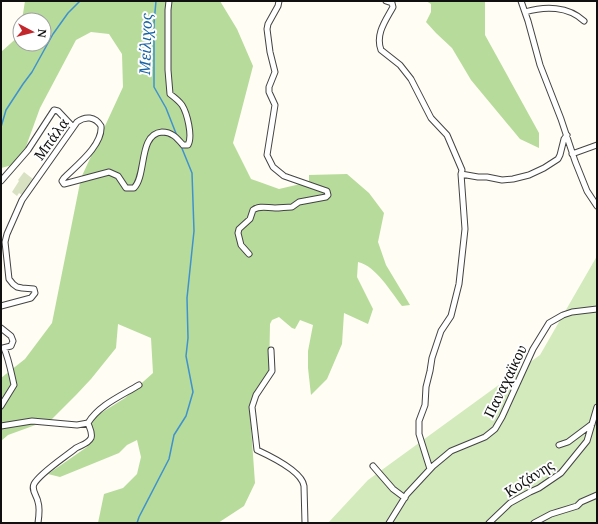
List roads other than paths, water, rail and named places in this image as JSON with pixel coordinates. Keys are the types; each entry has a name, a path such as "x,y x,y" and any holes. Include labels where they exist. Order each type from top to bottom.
{"street":[{"name":"Μπάλα","path":"1,306 31,298 35,293 34,289 22,288 11,282 9,279 5,242 7,234 22,200 73,126 81,119 91,118 99,122 101,130 96,144 64,178 62,181 64,184 109,172 118,176 126,188 134,188 138,185 146,146 149,140 159,133 170,133 183,145 188,145 190,142 190,127 182,104 170,94 168,70 169,1"},
{"path":"250,254 241,245 238,234 240,228 250,219 253,210 262,207 292,208 299,202 326,198 328,194 327,191 284,176 273,167 267,155 275,105 269,92 269,86 275,72 266,29 279,1"},
{"path":"386,1 392,3 393,7 382,27 379,40 381,50 408,74 431,118 446,133 462,171 465,229 459,284 450,316 441,331 432,358 426,387 425,405 419,422 419,434 430,469"},
{"path":"521,1 540,65 567,135 572,154 587,191 597,206"},
{"path":"525,12 543,8 561,9 575,14 584,21"},
{"path":"1,181 28,150 54,110 58,111 73,126"},
{"path":"461,174 502,180 529,175 558,159 564,139 567,135"},
{"path":"572,154 597,145"},
{"name":"Παναχαϊκου","path":"389,523 405,498 430,469 451,450 486,437 494,429 502,417 533,349 549,323 572,312 597,309"},
{"path":"1,328 11,336 13,340 11,346 3,348 9,360 14,385 1,406"},
{"path":"271,350 272,371 256,395 252,406 257,450 282,462 303,481 305,523"},
{"path":"38,523 39,507 33,490 34,484 42,475 77,447 87,442 92,435 88,423 93,414 125,392 139,385"},
{"name":"Κοζάνης","path":"489,523 510,503 539,488 561,473 587,442 597,407"},
{"path":"1,426 32,421 77,425 88,423"},
{"path":"559,445 568,442 592,424"},
{"path":"373,466 394,489 405,498"},
{"path":"534,523 551,514 577,506 581,502 597,495"}],"waterway":[{"path":"1,127 6,110 32,72 53,34 68,13 80,1"},
{"name":"Μείλιχος","path":"156,1 154,23 154,87 166,108 177,136"},
{"path":"137,523 169,459 174,435 186,416 193,392 186,356 188,338 187,298 194,231 192,173 181,146"}]}
